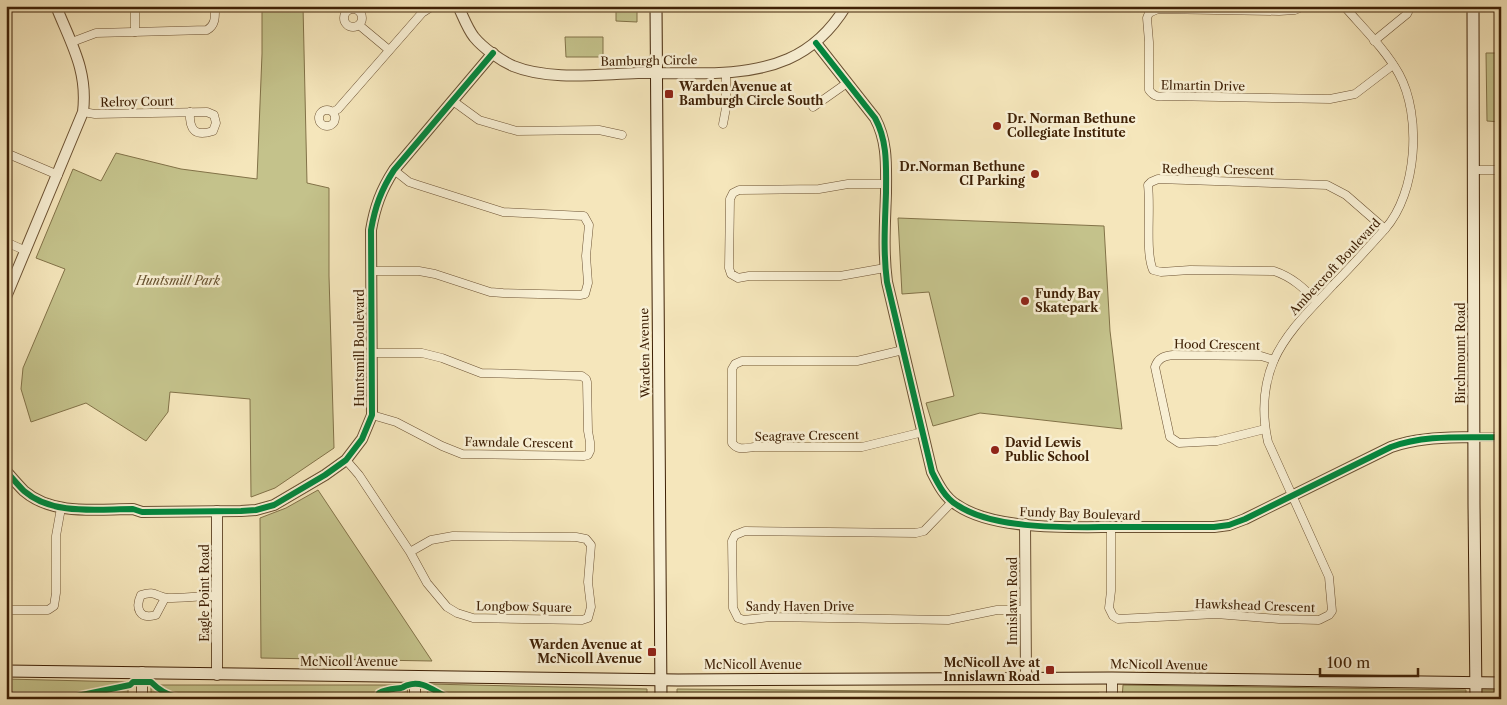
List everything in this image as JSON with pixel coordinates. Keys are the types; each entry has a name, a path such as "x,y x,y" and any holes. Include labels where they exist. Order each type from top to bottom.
{"main road":[{"name":"Warden Avenue","path":"656,6 661,699"},
{"name":"Birchmount Road","path":"1473,6 1476,699"},
{"name":"McNicoll Avenue","path":"6,671 661,679 1112,678 1501,683"}],"street":[{"path":"6,297 84,112 83,76 72,42 56,6"},
{"path":"135,6 135,32"},
{"path":"72,42 96,33 207,30 212,27 215,21 216,6"},
{"path":"333,112 338,109 422,13 433,6"},
{"name":"Bamburgh Circle","path":"458,6 473,35 493,53 512,65 530,72 542,74 726,72 767,67 789,59 816,43 835,23 846,6"},
{"name":"Elmartin Drive","path":"1304,6 1294,10 1153,10 1147,18 1149,90 1153,96 1159,97 1330,100 1355,94 1393,64"},
{"name":"Ambercroft Boulevard","path":"1292,497 1272,456 1265,429 1265,393 1274,360 1292,330 1385,230 1395,216 1406,193 1410,179 1412,152 1410,102 1404,84 1393,64 1344,6"},
{"path":"1374,41 1407,14 1411,6"},
{"path":"359,25 389,50"},
{"name":"Fundy Bay Boulevard","path":"816,43 875,118 880,128 886,149 885,268 903,350 932,472 952,502 966,511 984,518 1063,527 1214,527 1229,525 1292,497 1402,443 1428,438 1475,437"},
{"name":"Huntsmill Boulevard","path":"6,471 26,492 61,508 133,509 142,512 217,512 256,510 270,507 325,475 346,460 362,439 372,415 371,230 375,206 394,170 493,53"},
{"path":"723,124 726,108 726,72"},
{"path":"813,107 847,83"},
{"path":"453,101 479,120 517,131 599,130 622,135"},
{"name":"Relroy Court","path":"84,112 95,114 190,112"},
{"path":"6,153 58,175"},
{"path":"371,271 419,271 435,274 490,292 503,294 580,295 585,294 588,284 586,256 589,225 584,216 503,212 418,185 403,178 394,170"},
{"path":"1474,170 1501,170"},
{"name":"Redheugh Crescent","path":"1318,302 1297,282 1285,274 1274,271 1190,270 1161,272 1153,270 1149,261 1150,205 1148,185 1158,179 1327,185 1346,195 1385,230"},
{"path":"885,268 840,276 749,276 738,278 731,274 728,268 730,199 733,193 739,190 819,189 848,184 886,184"},
{"path":"6,242 26,251"},
{"name":"Seagrave Crescent","path":"903,350 857,361 742,361 735,364 732,369 731,380 732,443 738,448 743,449 754,447 850,448 876,444 923,432"},
{"name":"Fawndale Crescent","path":"372,353 422,354 442,358 481,373 582,376 587,382 590,451 588,455 584,456 462,454 442,446 396,422 372,415"},
{"name":"Hood Crescent","path":"1265,429 1218,441 1173,441 1170,437 1155,367 1160,358 1173,355 1261,356 1274,360"},
{"path":"1475,437 1501,437"},
{"name":"Longbow Square","path":"346,460 359,475 410,552 427,583 447,607 468,617 582,620 588,618 591,611 588,582 591,546 586,539 567,537 453,536 431,540 410,552"},
{"name":"Hawkshead Crescent","path":"1111,527 1109,608 1113,616 1118,619 1216,614 1279,619 1324,619 1332,611 1329,577 1292,497"},
{"name":"Sandy Haven Drive","path":"952,502 924,531 916,533 751,531 735,535 732,541 733,608 738,618 744,620 780,617 948,620 997,610 1025,610"},
{"path":"6,610 48,610 54,606 56,593 56,536 61,508"},
{"name":"Eagle Point Road","path":"217,512 217,675"},
{"name":"Innislawn Road","path":"1025,524 1026,678"},
{"path":"165,598 217,596"},
{"path":"142,672 142,699"},
{"path":"415,676 415,699"},
{"path":"1112,678 1112,699"}],"green space":[{"name":"Huntsmill Park","path":"262,6 303,6 307,183 329,188 329,276 334,448 275,488 251,497 250,399 170,392 168,412 146,441 86,403 31,422 21,389 23,368 65,269 36,258 73,169 101,181 116,153 181,169 257,179"},
{"path":"616,6 637,6 637,22 616,21"},
{"path":"565,37 603,37 603,57 566,57"},
{"path":"1486,53 1501,53 1501,122 1487,121"},
{"path":"898,218 1104,226 1110,331 1122,429 980,413 933,426 926,403 954,396 929,292 902,294"},
{"path":"318,490 432,661 261,658 260,518 286,508"},
{"path":"6,679 128,682 128,699 6,699"},
{"path":"428,684 647,689 647,699 427,699"},
{"path":"151,685 408,685 407,699 151,699"},
{"path":"1123,685 1466,690 1466,699 1122,699"},
{"path":"677,689 1099,693 1101,699 677,699"},
{"path":"1479,690 1501,690 1501,699 1479,699"}],"marked path":[{"path":"1489,695 1494,699"}],"cycle path":[{"path":"816,43 875,118 882,136 886,164 885,249 887,282 932,472 945,495 957,505 992,519 1035,526 1214,527 1229,525 1245,519 1391,447 1431,438 1501,437"},
{"path":"6,471 24,491 36,499 62,508 91,510 133,509 142,512 241,511 256,510 274,505 325,475 346,460 362,439 372,415 371,230 379,199 394,170 493,53"},
{"path":"6,696 77,696 130,685 133,682 151,682 163,692 177,697 255,699"},
{"path":"376,699 379,693 414,684 420,684 452,699"}],"place":[{"name":"Warden Avenue at Bamburgh Circle South","path":"669,94"},
{"name":"Dr. Norman Bethune Collegiate Institute","path":"997,126"},
{"name":"Dr.Norman Bethune CI Parking","path":"1035,174"},
{"name":"Fundy Bay Skatepark","path":"1025,301"},
{"name":"David Lewis Public School","path":"995,450"},
{"name":"Warden Avenue at McNicoll Avenue","path":"652,652"},
{"name":"McNicoll Ave at Innislawn Road","path":"1050,670"}]}
